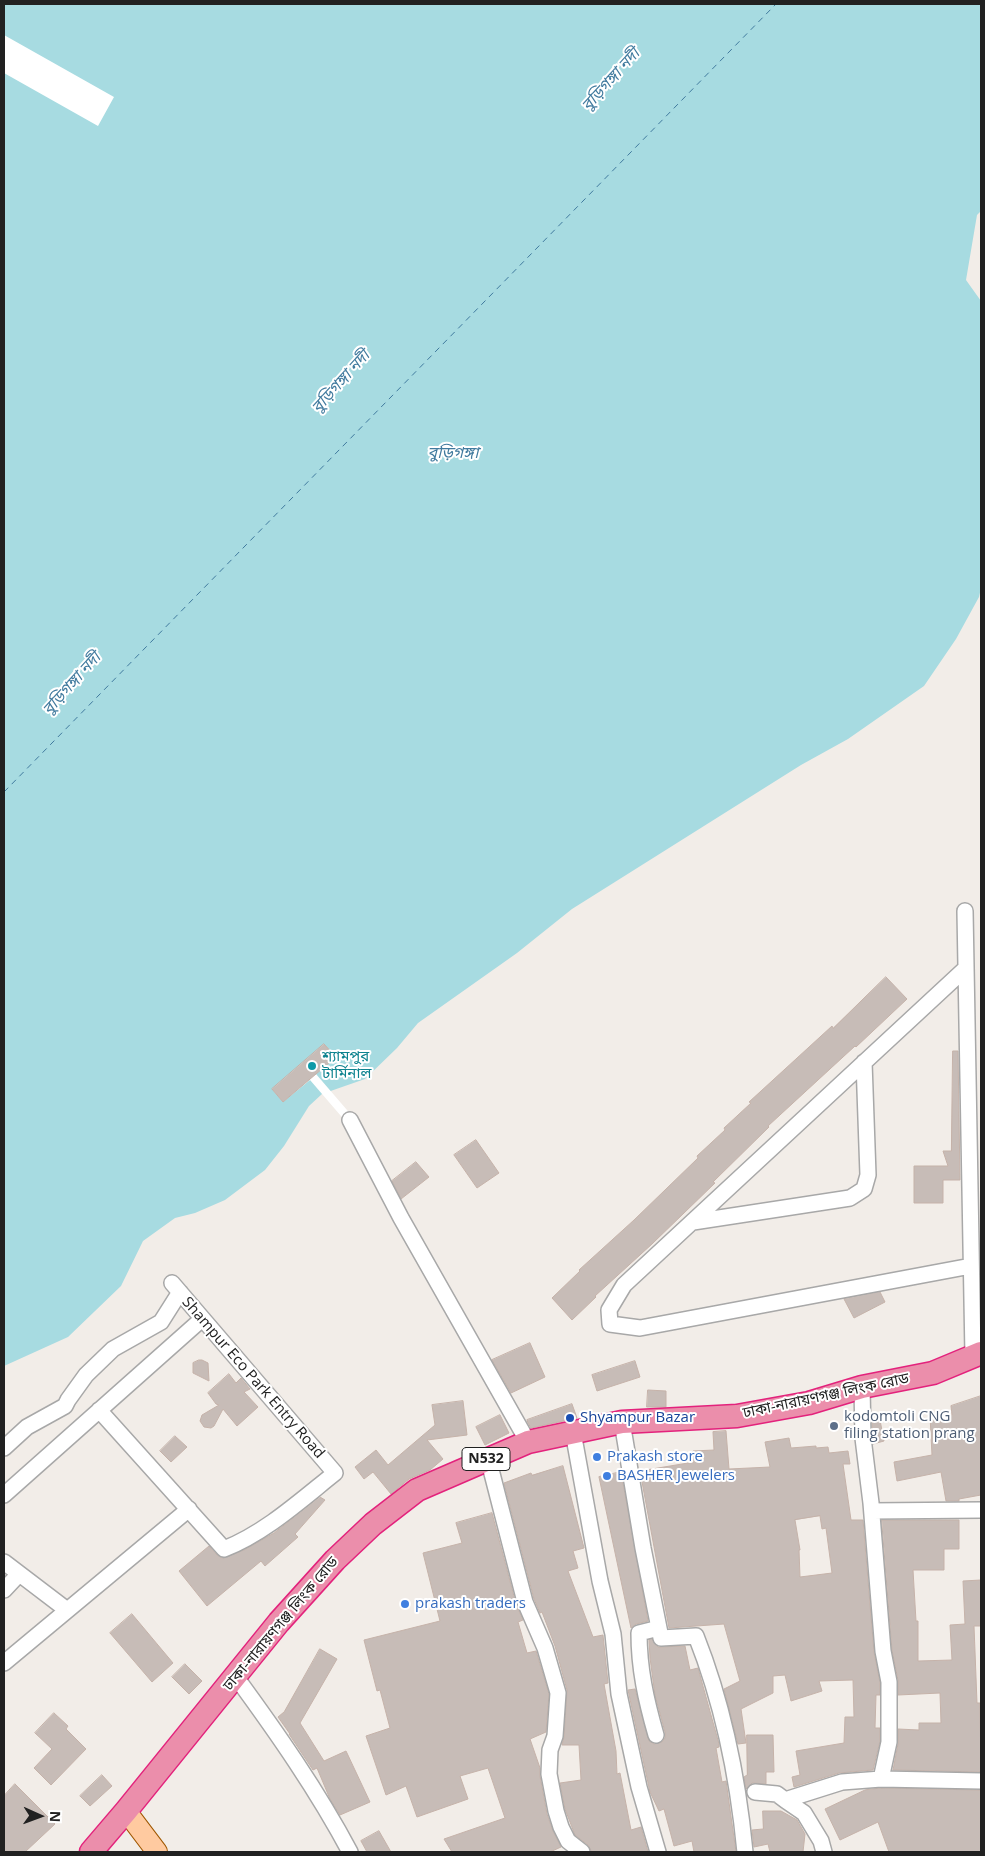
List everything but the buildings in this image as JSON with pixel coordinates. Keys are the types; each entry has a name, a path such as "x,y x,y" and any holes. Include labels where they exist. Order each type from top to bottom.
{"highway":[{"name":"ঢাকা-নারায়ণগঞ্জ লিংক রোড","path":"90,1852 126,1811 279,1622 335,1560 373,1524 417,1490 528,1442 622,1422 737,1416 808,1403 862,1387 933,1373 977,1355"}],"main road":[{"path":"126,1811 157,1852"}],"street":[{"path":"965,911 971,1266 977,1355"},
{"path":"966,968 624,1285 609,1310 610,1324 640,1328 971,1266"},
{"path":"693,1222 850,1198 864,1189 868,1175 864,1062"},
{"path":"350,1120 401,1218 528,1442"},
{"name":"Shampur Eco Park Entry Road","path":"4,1448 27,1427 65,1406 86,1375 113,1349 160,1322 176,1288 335,1473 296,1505 241,1542 224,1549 189,1509"},
{"path":"4,1495 202,1319"},
{"path":"862,1387 863,1438 872,1511 884,1651 889,1682 889,1742 881,1779"},
{"path":"4,1663 189,1509 99,1410"},
{"path":"622,1422 643,1548 661,1638 696,1636 709,1669 723,1723 739,1802 746,1852"},
{"path":"573,1432 600,1582 613,1634 619,1694 638,1787 658,1852"},
{"path":"488,1458 525,1602 545,1648 558,1693 555,1736 550,1750 549,1774 556,1812 568,1841 582,1852"},
{"path":"872,1511 981,1510"},
{"path":"4,1562 67,1610"},
{"path":"4,1590 19,1574"},
{"path":"656,1734 639,1660 639,1633 659,1628"},
{"path":"236,1677 298,1765 350,1852"},
{"path":"785,1800 842,1782 881,1779 981,1781"},
{"path":"755,1792 777,1794 804,1813 821,1841 824,1852"}],"water":[{"name":"বুড়িগঙ্গা","path":"4,4 981,4 981,211 977,215 966,280 981,301 981,588 979,597 956,639 924,686 848,739 801,765 572,909 517,953 418,1023 397,1048 365,1079 322,1094 309,1106 284,1146 265,1170 225,1200 195,1213 175,1218 143,1241 121,1286 68,1337 4,1366"}],"pier":[{"path":"4,35 114,97 98,126 4,73"},
{"name":"শ্যামপুর টার্মিনাল","path":"324,1044 336,1057 316,1074 353,1117 347,1123 310,1080 283,1102 272,1089"}],"ferry route":[{"path":"4,792 776,4"}],"place":[{"name":"শ্যামপুর টার্মিনাল","path":"312,1066"},
{"name":"Shyampur Bazar","path":"570,1418"},
{"name":"kodomtoli CNG filing station prang","path":"834,1426"},
{"name":"Prakash store","path":"597,1457"},
{"name":"BASHER Jewelers","path":"607,1476"},
{"name":"prakash traders","path":"405,1604"}],"water label":[{"name":"বুড়িগঙ্গা নদী","path":"611,80"},
{"name":"বুড়িগঙ্গা নদী","path":"341,382"},
{"name":"বুড়িগঙ্গা নদী","path":"72,684"}]}
